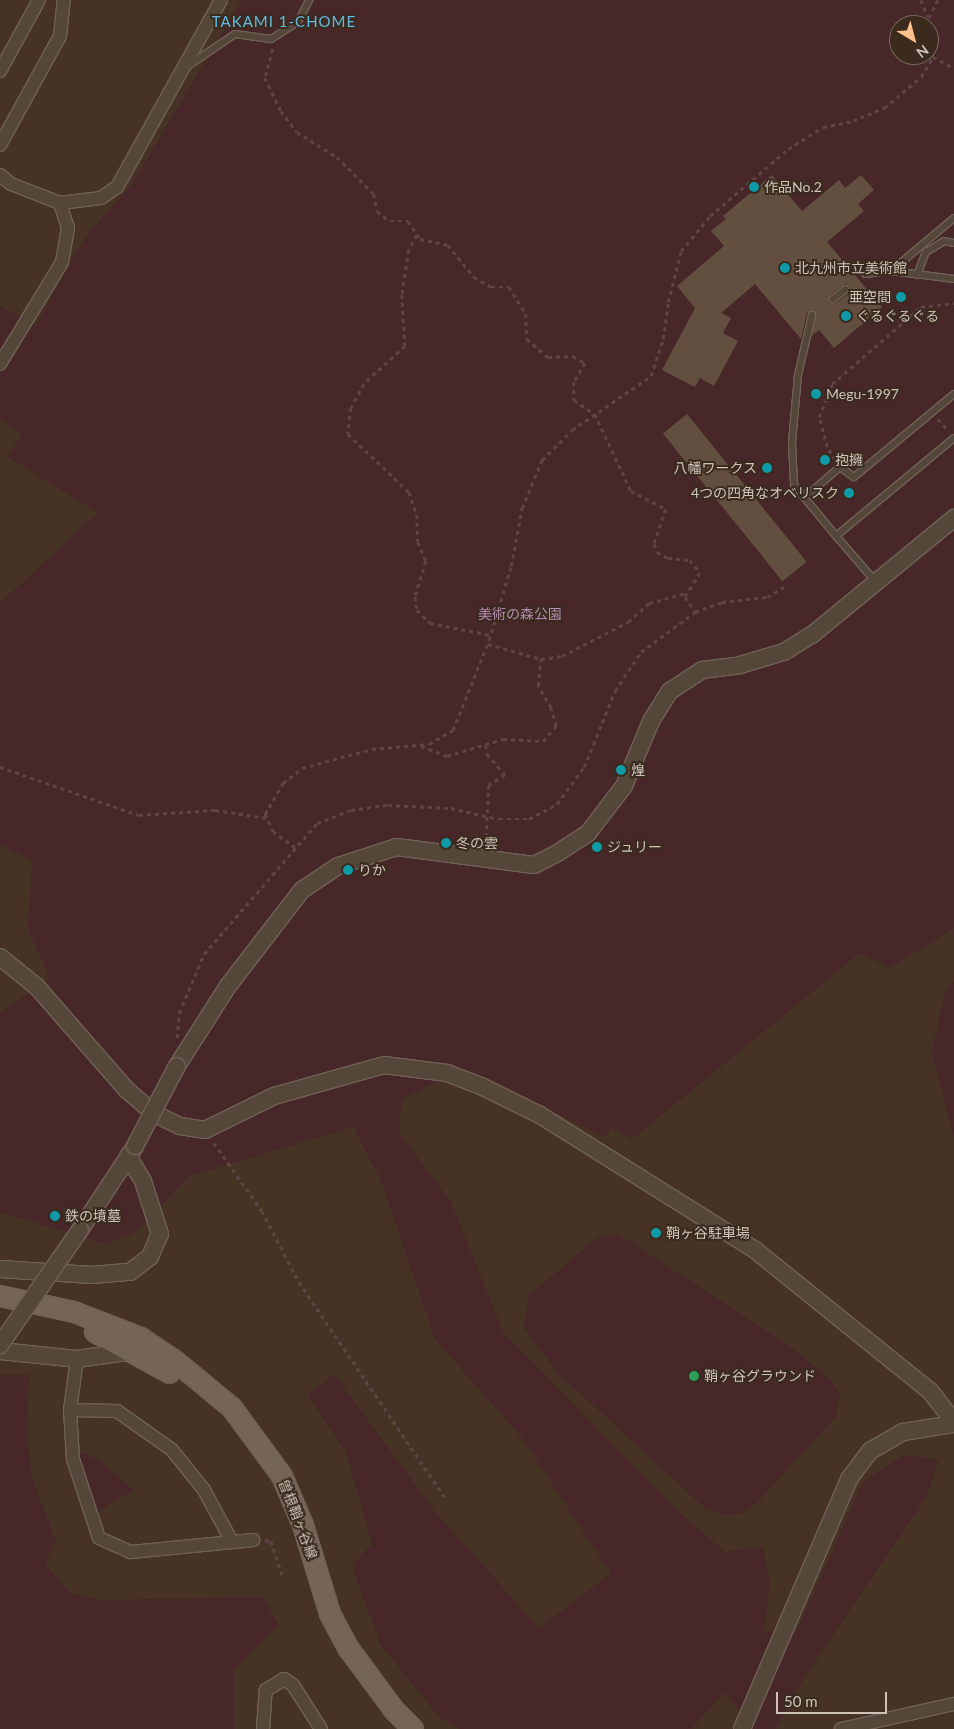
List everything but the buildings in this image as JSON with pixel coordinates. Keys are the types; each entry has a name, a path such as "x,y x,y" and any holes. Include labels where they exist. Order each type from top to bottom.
{"main road":[{"name":"曽根鞘ヶ谷線","path":"0,1296 74,1312 140,1338 174,1360 232,1408 282,1476 303,1525 330,1614 349,1648 394,1710 413,1729"},
{"name":"曽根鞘ヶ谷線","path":"0,1309 70,1324 133,1351 198,1395 250,1450 285,1513 318,1620 363,1692 395,1729"}],"street":[{"path":"0,71 39,0"},
{"path":"0,145 60,36 64,0"},
{"path":"0,175 11,184 60,203 101,198 117,187 221,0"},
{"path":"0,364 62,262 68,228 60,203"},
{"path":"0,1345 132,1151 177,1066 228,986 302,890 338,866 397,847 534,866 588,833 624,786 651,721 670,691 702,670 740,665 784,652 813,634 875,581 954,518"},
{"path":"0,957 38,987 77,1036 153,1113 180,1126 205,1130 274,1096 384,1065 447,1073 540,1116 755,1250 930,1391 954,1423 903,1432 870,1451 849,1479 742,1729"},
{"path":"0,1269 92,1275 130,1272 150,1257 160,1234 159,1226 132,1151"},
{"path":"0,1351 77,1359 133,1351"},
{"path":"77,1359 70,1410 73,1459 99,1538 131,1552 231,1540 253,1540"},
{"path":"70,1410 117,1411 172,1450 204,1490 231,1540"},
{"path":"263,1729 266,1690 284,1679 293,1685 322,1729"},
{"path":"841,1729 954,1704"}],"lane":[{"path":"182,69 235,34 271,39 298,22 309,0"},
{"path":"891,271 954,218"},
{"path":"916,274 926,252 944,241 954,243"},
{"path":"865,274 891,271 954,279"},
{"path":"833,299 846,289"},
{"path":"812,315 798,375 792,442 794,484 875,581"},
{"path":"805,497 840,467 854,477 954,394"},
{"path":"836,536 954,437"}],"path":[{"path":"921,0 927,15"},
{"path":"929,15 938,0"},
{"path":"282,32 269,57 265,78 281,111 297,132 337,157 374,194 377,211 390,222 408,221 420,239 448,244 474,278 491,287 509,287 526,314 527,339 548,357 573,356 585,363 574,382 574,400 595,414 631,491 666,509 654,544 657,552 668,558 690,560 700,573 686,597 696,612"},
{"path":"939,59 954,68"},
{"path":"295,848 273,832 265,814 283,784 302,768 372,749 420,745 453,730 491,635 511,566 522,508 542,460 572,430 651,376 663,339 668,302 681,251 710,216 788,149 823,127 853,121 884,108 921,77 928,65"},
{"path":"417,234 409,250 402,295 405,346 364,384 351,408 348,434 409,492 417,515 418,542 426,561 415,597 417,610 430,624 491,635"},
{"path":"840,467 827,447 819,417 832,384 921,307 954,303"},
{"path":"932,412 954,437"},
{"path":"186,1052 176,1036 179,1013 204,954 317,823 351,810 388,805 451,808 486,816 529,819 557,804 584,768 615,691 641,652 696,612 722,602 767,596 784,587"},
{"path":"488,644 541,659 562,656 628,622 649,603 687,593"},
{"path":"420,745 447,756 503,739 542,741 556,726 551,708 538,686 541,659"},
{"path":"486,745 487,754 506,774 490,785 486,816 486,859"},
{"path":"0,767 138,815 215,810 267,818"},
{"path":"205,1130 262,1211 299,1282 446,1500"},
{"path":"253,1540 271,1540 282,1575"}],"green space":[{"name":"美術の森公園","path":"242,0 954,0 954,928 890,968 860,953 632,1139 612,1128 604,1137 464,1068 402,1099 399,1133 451,1202 503,1332 676,1509 725,1552 763,1547 770,1585 764,1631 796,1632 863,1482 903,1455 939,1460 926,1498 810,1669 775,1729 752,1729 725,1692 691,1729 460,1729 440,1718 380,1644 352,1565 372,1544 346,1452 308,1396 334,1374 436,1513 539,1628 611,1573 522,1438 435,1339 382,1182 353,1127 189,1176 134,1233 106,1244 0,1212 0,1013 50,979 28,929 32,860 0,845 0,603 98,513 8,457 22,433 0,419 0,306 36,325 86,236 132,184"},
{"path":"954,981 954,1138 932,1052 944,996"},
{"name":"鞘ヶ谷グラウンド","path":"618,1234 784,1342 831,1380 840,1394 836,1416 757,1503 742,1513 725,1515 705,1508 558,1373 524,1328 528,1296 597,1238"},
{"path":"29,1374 27,1432 32,1478 56,1541 45,1564 70,1593 103,1600 262,1597 279,1625 233,1671 234,1729 0,1729 0,1375"},
{"path":"79,1452 99,1460 133,1490 98,1512"}],"place":[{"name":"作品No.2","path":"754,187"},
{"name":"北九州市立美術館","path":"785,268"},
{"name":"亜空間","path":"901,297"},
{"name":"ぐるぐるぐる","path":"846,316"},
{"name":"Megu-1997","path":"816,394"},
{"name":"抱擁","path":"825,460"},
{"name":"八幡ワークス","path":"767,468"},
{"name":"4つの四角なオベリスク","path":"849,493"},
{"name":"煌","path":"621,770"},
{"name":"冬の雲","path":"446,843"},
{"name":"ジュリー","path":"597,847"},
{"name":"りか","path":"348,870"},
{"name":"鉄の墳墓","path":"55,1216"},
{"name":"鞘ヶ谷駐車場","path":"656,1233"},
{"name":"鞘ヶ谷グラウンド","path":"694,1376"}],"district":[{"name":"TAKAMI 1-CHOME","path":"284,22"}]}
